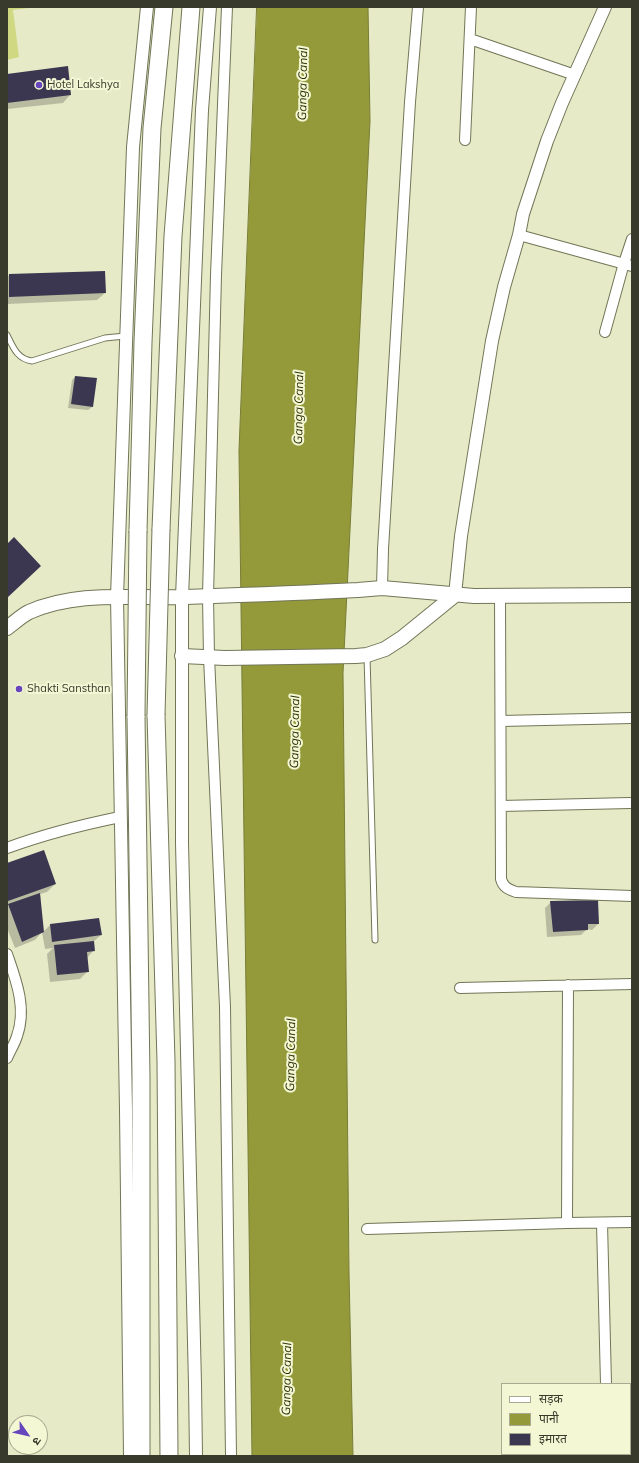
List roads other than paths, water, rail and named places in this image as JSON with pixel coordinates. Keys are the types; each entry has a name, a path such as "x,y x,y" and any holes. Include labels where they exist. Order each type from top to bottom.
{"highway":[{"path":"142,1456 141,1078 136,716 138,531 143,342 152,128 164,7"},
{"path":"169,1456 166,1061 156,715 161,529 173,236 191,7"}],"main road":[{"path":"7,628 28,613 47,605 73,600 117,597 228,596 382,588 455,595 632,595"},
{"path":"182,656 225,658 362,656 385,649 402,638 455,595"}],"street":[{"path":"130,1456 126,1110 117,597 133,147 147,7"},
{"path":"196,1456 182,843 182,597 202,110 210,7"},
{"path":"227,7 216,275 208,596 209,657 225,1007 231,1456"},
{"path":"382,588 409,110 418,7"},
{"path":"465,140 471,7"},
{"path":"455,595 461,536 492,341 504,287 519,235 523,214 547,141 562,102 605,7"},
{"path":"470,38 575,75"},
{"path":"519,235 628,264"},
{"path":"605,332 628,264 632,239"},
{"path":"500,596 501,879 503,885 516,892 632,896"},
{"path":"501,721 632,718"},
{"path":"501,806 630,803"},
{"path":"7,848 39,836 120,817"},
{"path":"7,954 16,980 22,1006 18,1034 7,1058"},
{"path":"460,988 632,984"},
{"path":"567,1222 568,985"},
{"path":"367,1229 567,1222 632,1222"},
{"path":"602,1222 606,1383"}],"lane":[{"path":"7,335 20,357 25,360 32,361 105,338 126,336"},
{"path":"362,656 375,940"}],"water":[{"name":"Ganga Canal","path":"257,7 368,7 370,121 343,673 349,1273 353,1456 252,1456 239,451"}],"place":[{"name":"Hotel Lakshya","path":"39,85"},
{"name":"Shakti Sansthan","path":"19,689"}]}
